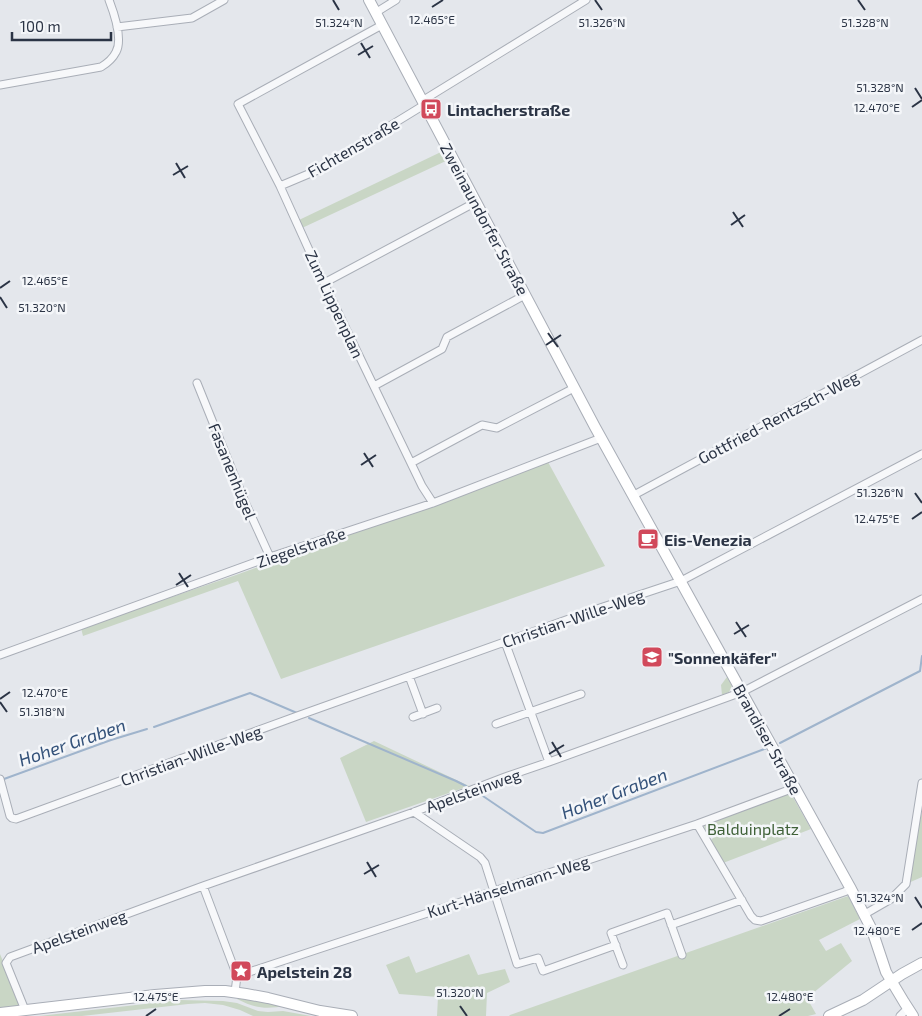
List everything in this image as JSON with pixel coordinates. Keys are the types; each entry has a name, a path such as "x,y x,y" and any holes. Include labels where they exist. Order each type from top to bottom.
{"street":[{"path":"0,85 101,67 106,64 116,52 118,38 117,27 109,0"},
{"path":"117,27 192,18 224,0"},
{"name":"Zweinaundorfer Straße","path":"369,0 601,438"},
{"path":"375,13 396,0"},
{"name":"Fichtenstraße","path":"280,186 318,170 586,0"},
{"name":"Zum Lippenplan","path":"382,25 238,104 280,186 324,283 411,464 433,503"},
{"path":"324,283 476,202"},
{"path":"374,386 442,350 447,337 525,295"},
{"name":"Gottfried-Rentzsch-Weg","path":"634,494 922,340"},
{"name":"Fasanenhügel","path":"197,383 245,502 270,557"},
{"path":"411,464 482,425 497,428 574,388"},
{"name":"Brandiser Straße","path":"601,438 634,494 865,914 886,972 907,1013"},
{"name":"Ziegelstraße","path":"0,655 270,557 433,503 601,438"},
{"name":"Christian-Wille-Weg","path":"0,779 10,816 16,819 300,715 594,610 681,581 922,454"},
{"name":"Apelsteinweg","path":"25,1010 6,963 10,957 742,692 922,599"},
{"path":"506,642 549,762"},
{"path":"409,676 423,714"},
{"path":"496,724 581,694"},
{"path":"414,717 438,708"},
{"path":"865,914 891,899 906,884 922,783"},
{"name":"Kurt-Hänselmann-Weg","path":"237,976 697,824 794,788"},
{"path":"414,812 480,856 485,863 517,964 538,958 542,971 616,945"},
{"path":"697,824 755,920 761,921 851,888"},
{"path":"202,886 237,976 235,992"},
{"path":"671,925 742,900"},
{"path":"623,965 611,933 667,913 682,955"},
{"path":"829,1016 863,1000 922,963"},
{"path":"0,1013 154,995 206,991 235,992 320,1011 352,1016"}],"green space":[{"path":"443,151 448,160 302,228 299,220"},
{"path":"548,462 605,566 281,679 238,581 83,636 81,628 236,575 511,477"},
{"path":"727,677 732,686 729,692 722,695 721,685"},
{"path":"374,741 469,786 366,822 340,758"},
{"name":"Balduinplatz","path":"790,792 811,829 723,863 711,840 714,837 709,828 705,830 705,823"},
{"path":"922,812 922,877 906,884"},
{"path":"848,896 860,919 819,940 826,951 841,943 852,961 807,998 816,1014 808,1016 509,1016 510,1015"},
{"path":"0,954 20,1002 18,1007 0,1009"},
{"path":"469,954 478,975 505,969 510,982 487,993 486,1016 437,1016 438,997 399,994 386,965 409,956 416,973"},
{"path":"237,999 262,1000 286,1006 261,1007 250,1005"},
{"path":"180,1000 223,1001 237,1003 258,1011 283,1011 311,1016 253,1016 223,1005 205,1003 82,1016 39,1016"}],"waterway":[{"name":"Hoher Graben","path":"780,743 920,671 922,656"},
{"name":"Hoher Graben","path":"154,727 250,693 297,713"},
{"name":"Hoher Graben","path":"309,718 466,786"},
{"name":"Hoher Graben","path":"4,779 147,729"},
{"name":"Hoher Graben","path":"477,792 536,832 543,833 767,748"}],"place":[{"name":"Lintacherstraße","path":"431,109"},
{"name":"Eis-Venezia","path":"648,539"},
{"name":"\"Sonnenkäfer\"","path":"652,657"},
{"name":"Apelstein 28","path":"241,971"}]}
